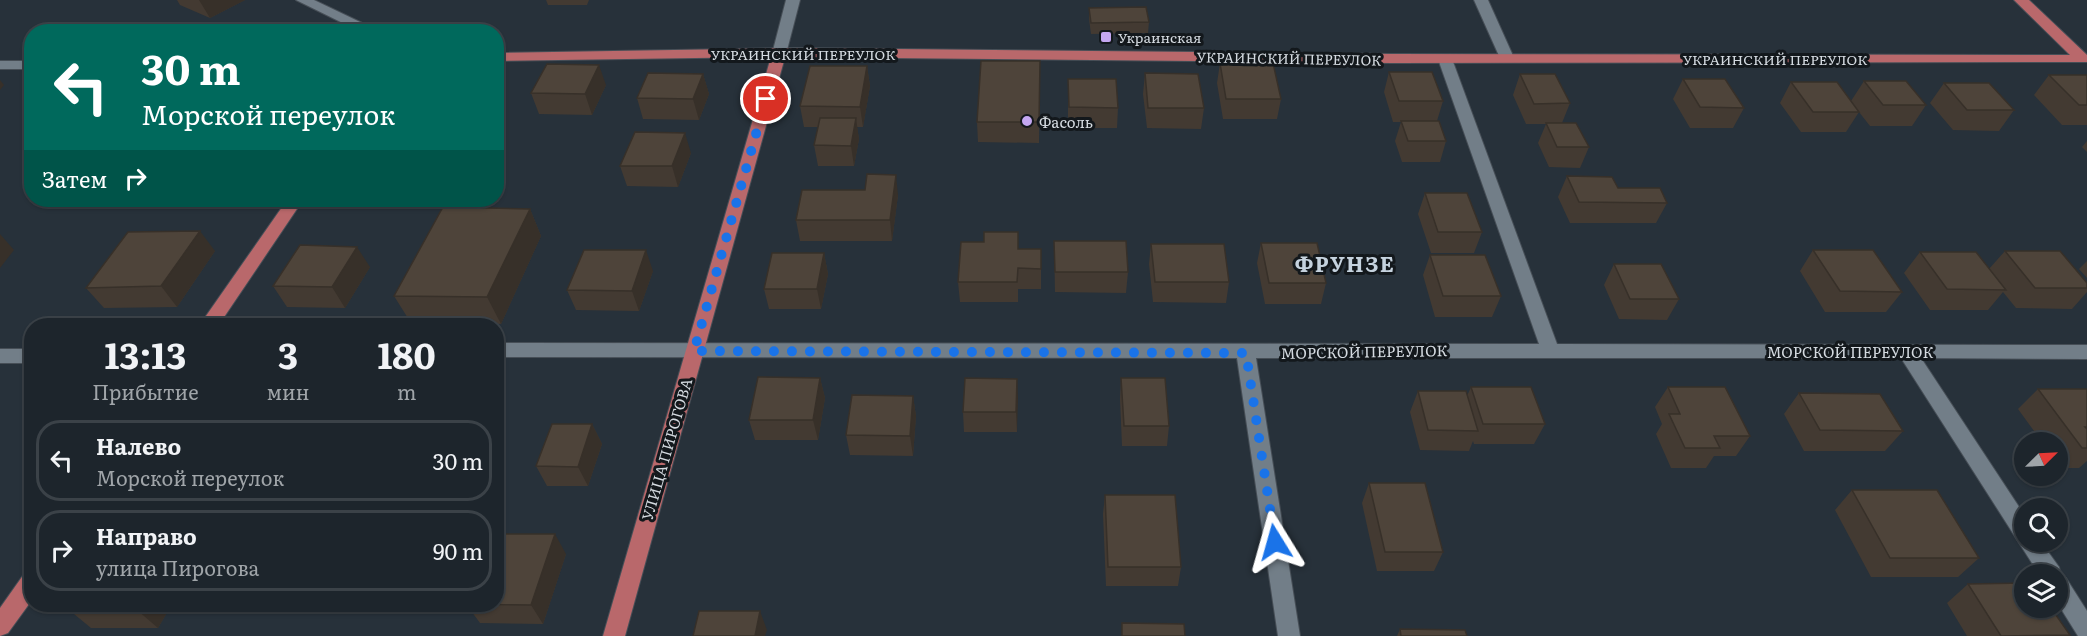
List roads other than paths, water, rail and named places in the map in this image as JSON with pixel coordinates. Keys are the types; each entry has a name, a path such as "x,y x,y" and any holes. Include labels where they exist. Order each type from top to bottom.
{"main road":[{"path":"2021,0 2085,61"},
{"name":"УКРАИНСКИЙ ПЕРЕУЛОК","path":"504,57 585,54 779,54 2085,61"},
{"name":"УЛИЦА ПИРОГОВА","path":"614,636 779,54"},
{"path":"214,318 290,207"},
{"path":"0,626 24,592"}],"street":[{"path":"303,0 356,24"},
{"path":"779,54 792,0"},
{"path":"1481,0 1507,58"},
{"path":"1445,59 1550,350"},
{"path":"0,65 24,65"},
{"name":"МОРСКОЙ ПЕРЕУЛОК","path":"504,350 1246,353 1550,350 2087,352"},
{"path":"1906,351 2014,517"},
{"path":"1246,353 1289,636"},
{"path":"0,356 24,356"},
{"path":"2068,601 2087,630"}],"place":[{"name":"Украинская","path":"1106,37"},
{"name":"Фасоль","path":"1027,121"}],"district":[{"name":"ФРУНЗЕ","path":"1345,262"}]}
